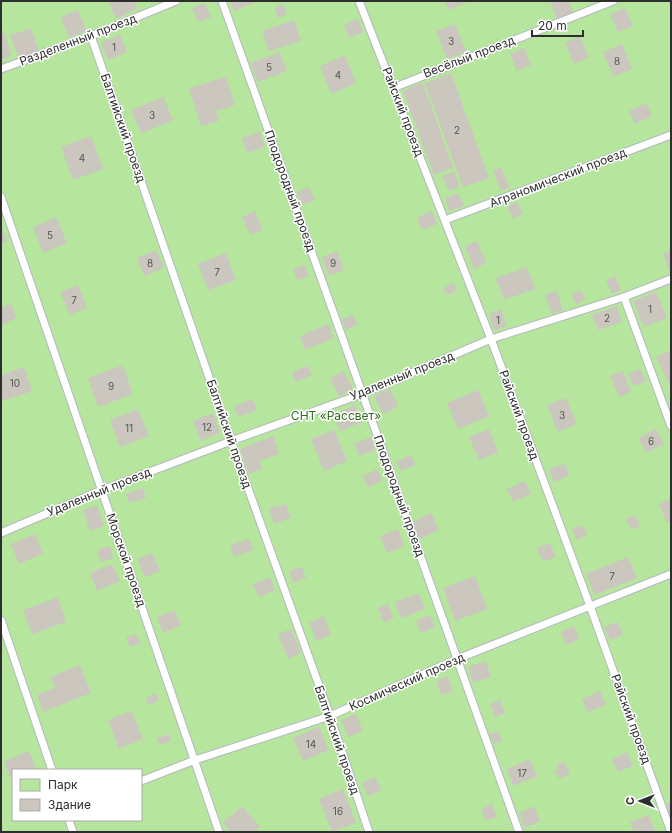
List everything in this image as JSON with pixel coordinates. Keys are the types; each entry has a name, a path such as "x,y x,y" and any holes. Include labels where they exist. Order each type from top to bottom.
{"lane":[{"name":"Разделенный проезд","path":"1,69 91,36 176,1"},
{"name":"Плодородный проезд","path":"222,1 519,832"},
{"name":"Райский проезд","path":"359,1 491,340 590,606 671,832"},
{"name":"Весёлый проезд","path":"393,88 613,1"},
{"name":"Балтийский проезд","path":"91,36 231,440 330,716 369,832"},
{"name":"Аграномический проезд","path":"445,220 671,135"},
{"name":"Морской проезд","path":"1,197 219,832"},
{"name":"Удаленный проезд","path":"1,532 102,490 231,440 362,394 491,340 624,297 671,279"},
{"path":"624,297 671,426"},
{"name":"Космический проезд","path":"142,781 195,760 330,716 457,659 671,574"},
{"path":"1,620 3,631 52,769"},
{"path":"69,821 73,832"}],"green space":[{"name":"СНТ «Рассвет»","path":"1,1 671,1 671,832 1,832"}],"building":[{"path":"108,1 134,1 138,8 116,19"},
{"path":"230,1 258,1 234,11"},
{"path":"445,1 470,1 449,10"},
{"path":"550,1 569,1 573,13 557,19"},
{"path":"205,3 211,17 198,22 192,8"},
{"path":"283,4 287,14 278,18 275,8"},
{"path":"625,8 633,26 618,32 610,14"},
{"path":"78,10 86,31 69,38 61,17"},
{"path":"358,19 363,32 349,38 344,25"},
{"path":"294,20 301,41 269,51 262,31"},
{"path":"455,24 466,52 447,59 436,31"},
{"path":"31,28 39,51 19,59 10,35"},
{"path":"3,31 12,55 1,60 1,32"},
{"path":"120,35 127,52 108,60 101,43"},
{"path":"580,36 589,57 574,64 565,43"},
{"path":"622,44 632,69 613,77 603,52"},
{"path":"524,48 531,65 517,71 510,54"},
{"path":"280,52 287,71 258,82 250,63"},
{"path":"345,55 356,83 331,94 320,66"},
{"path":"451,73 489,178 463,187 425,83"},
{"path":"226,77 235,105 216,111 219,121 201,126 189,88"},
{"path":"423,83 453,168 434,175 403,91"},
{"path":"163,97 173,120 141,134 131,110"},
{"path":"647,103 652,116 635,124 629,111"},
{"path":"260,132 265,147 247,153 242,138"},
{"path":"91,136 103,169 73,180 61,147"},
{"path":"501,167 510,187 501,191 493,171"},
{"path":"454,171 460,187 449,191 442,176"},
{"path":"309,187 315,200 302,205 297,192"},
{"path":"459,193 464,206 449,211 445,198"},
{"path":"517,202 523,214 513,219 507,207"},
{"path":"255,211 262,230 250,235 242,217"},
{"path":"432,211 437,224 422,230 417,217"},
{"path":"56,217 67,243 43,253 33,227"},
{"path":"3,231 7,241 1,243 1,232"},
{"path":"477,241 486,263 474,269 465,246"},
{"path":"156,250 164,268 144,276 137,258"},
{"path":"671,250 671,271 669,271 663,253"},
{"path":"337,251 344,270 329,276 322,257"},
{"path":"226,253 236,280 208,290 198,264"},
{"path":"305,265 309,276 297,280 293,269"},
{"path":"527,267 535,289 504,300 496,278"},
{"path":"615,276 621,290 612,294 606,280"},
{"path":"454,283 457,291 446,295 443,288"},
{"path":"78,285 87,308 70,315 60,292"},
{"path":"581,290 585,300 576,304 571,294"},
{"path":"557,291 563,310 552,314 545,295"},
{"path":"656,292 667,318 644,327 633,301"},
{"path":"11,304 17,318 1,325 1,308"},
{"path":"617,306 622,322 598,330 592,315"},
{"path":"501,309 507,326 494,330 489,314"},
{"path":"353,315 357,325 346,330 342,319"},
{"path":"328,324 334,338 305,350 300,336"},
{"path":"671,350 671,381 668,382 656,357"},
{"path":"123,365 133,394 98,407 88,378"},
{"path":"308,366 312,375 296,382 292,372"},
{"path":"24,367 32,391 3,401 1,394 1,375"},
{"path":"640,369 646,381 633,386 628,374"},
{"path":"344,371 353,389 339,396 330,378"},
{"path":"623,371 631,392 619,397 610,376"},
{"path":"390,388 398,407 383,414 374,396"},
{"path":"478,390 489,416 458,429 447,403"},
{"path":"566,398 577,424 558,432 547,405"},
{"path":"253,399 257,410 238,417 234,406"},
{"path":"355,405 362,422 340,431 333,414"},
{"path":"138,409 149,436 120,447 110,420"},
{"path":"213,413 220,433 201,441 193,421"},
{"path":"489,429 498,452 479,460 469,437"},
{"path":"656,429 664,444 646,453 638,438"},
{"path":"334,430 347,461 324,471 311,439"},
{"path":"273,436 279,454 259,461 262,469 249,474 240,449"},
{"path":"371,437 375,450 359,456 354,443"},
{"path":"411,455 415,465 401,471 396,462"},
{"path":"565,464 569,476 553,482 549,469"},
{"path":"378,469 382,481 368,487 363,475"},
{"path":"525,481 531,494 513,502 507,489"},
{"path":"143,488 146,498 129,503 126,494"},
{"path":"671,499 671,521 667,523 659,504"},
{"path":"286,504 291,518 274,524 269,509"},
{"path":"97,505 104,526 90,531 83,510"},
{"path":"431,513 439,530 420,539 412,522"},
{"path":"635,515 640,526 632,530 626,519"},
{"path":"583,525 587,535 577,540 572,529"},
{"path":"398,529 404,546 387,553 380,536"},
{"path":"35,534 43,554 19,564 11,544"},
{"path":"249,539 253,550 234,557 230,545"},
{"path":"550,543 556,557 543,562 537,548"},
{"path":"110,546 113,558 101,562 97,550"},
{"path":"152,553 160,571 145,577 137,559"},
{"path":"628,557 637,578 595,595 586,574"},
{"path":"112,564 120,581 97,591 90,573"},
{"path":"302,567 306,578 293,583 289,571"},
{"path":"475,576 487,609 455,621 443,588"},
{"path":"270,577 275,590 259,597 253,584"},
{"path":"419,593 425,609 401,618 395,602"},
{"path":"58,597 66,622 32,634 23,610"},
{"path":"388,604 394,618 384,623 378,608"},
{"path":"175,610 181,625 163,633 157,617"},
{"path":"430,615 435,627 421,633 416,621"},
{"path":"324,616 331,635 317,641 309,623"},
{"path":"618,622 623,635 610,640 604,627"},
{"path":"574,626 579,639 566,645 561,632"},
{"path":"291,629 301,653 288,659 278,634"},
{"path":"136,634 140,644 130,647 126,637"},
{"path":"486,661 491,677 473,683 468,667"},
{"path":"80,665 91,693 43,712 37,695 55,688 50,677"},
{"path":"448,676 453,691 441,695 436,681"},
{"path":"600,691 606,705 588,712 582,699"},
{"path":"156,693 159,700 149,705 146,698"},
{"path":"500,700 505,713 495,717 490,704"},
{"path":"131,711 143,739 119,749 108,720"},
{"path":"356,714 363,731 348,737 341,720"},
{"path":"319,727 329,750 303,761 293,738"},
{"path":"498,731 502,741 494,744 489,734"},
{"path":"169,734 171,741 159,745 157,738"},
{"path":"29,751 37,769 12,769 12,782 4,761"},
{"path":"627,752 633,766 618,772 612,759"},
{"path":"530,759 537,776 513,786 507,769"},
{"path":"564,762 570,774 559,779 555,771 559,769 557,765"},
{"path":"375,777 381,790 368,796 362,783"},
{"path":"343,789 356,823 332,832 319,799"},
{"path":"671,803 671,814 667,815 663,805"},
{"path":"492,804 497,817 485,821 481,809"},
{"path":"242,806 260,827 254,832 231,832 223,823"},
{"path":"534,806 540,821 525,828 519,813"},
{"path":"649,815 655,830 649,832 634,832 630,822"}]}
